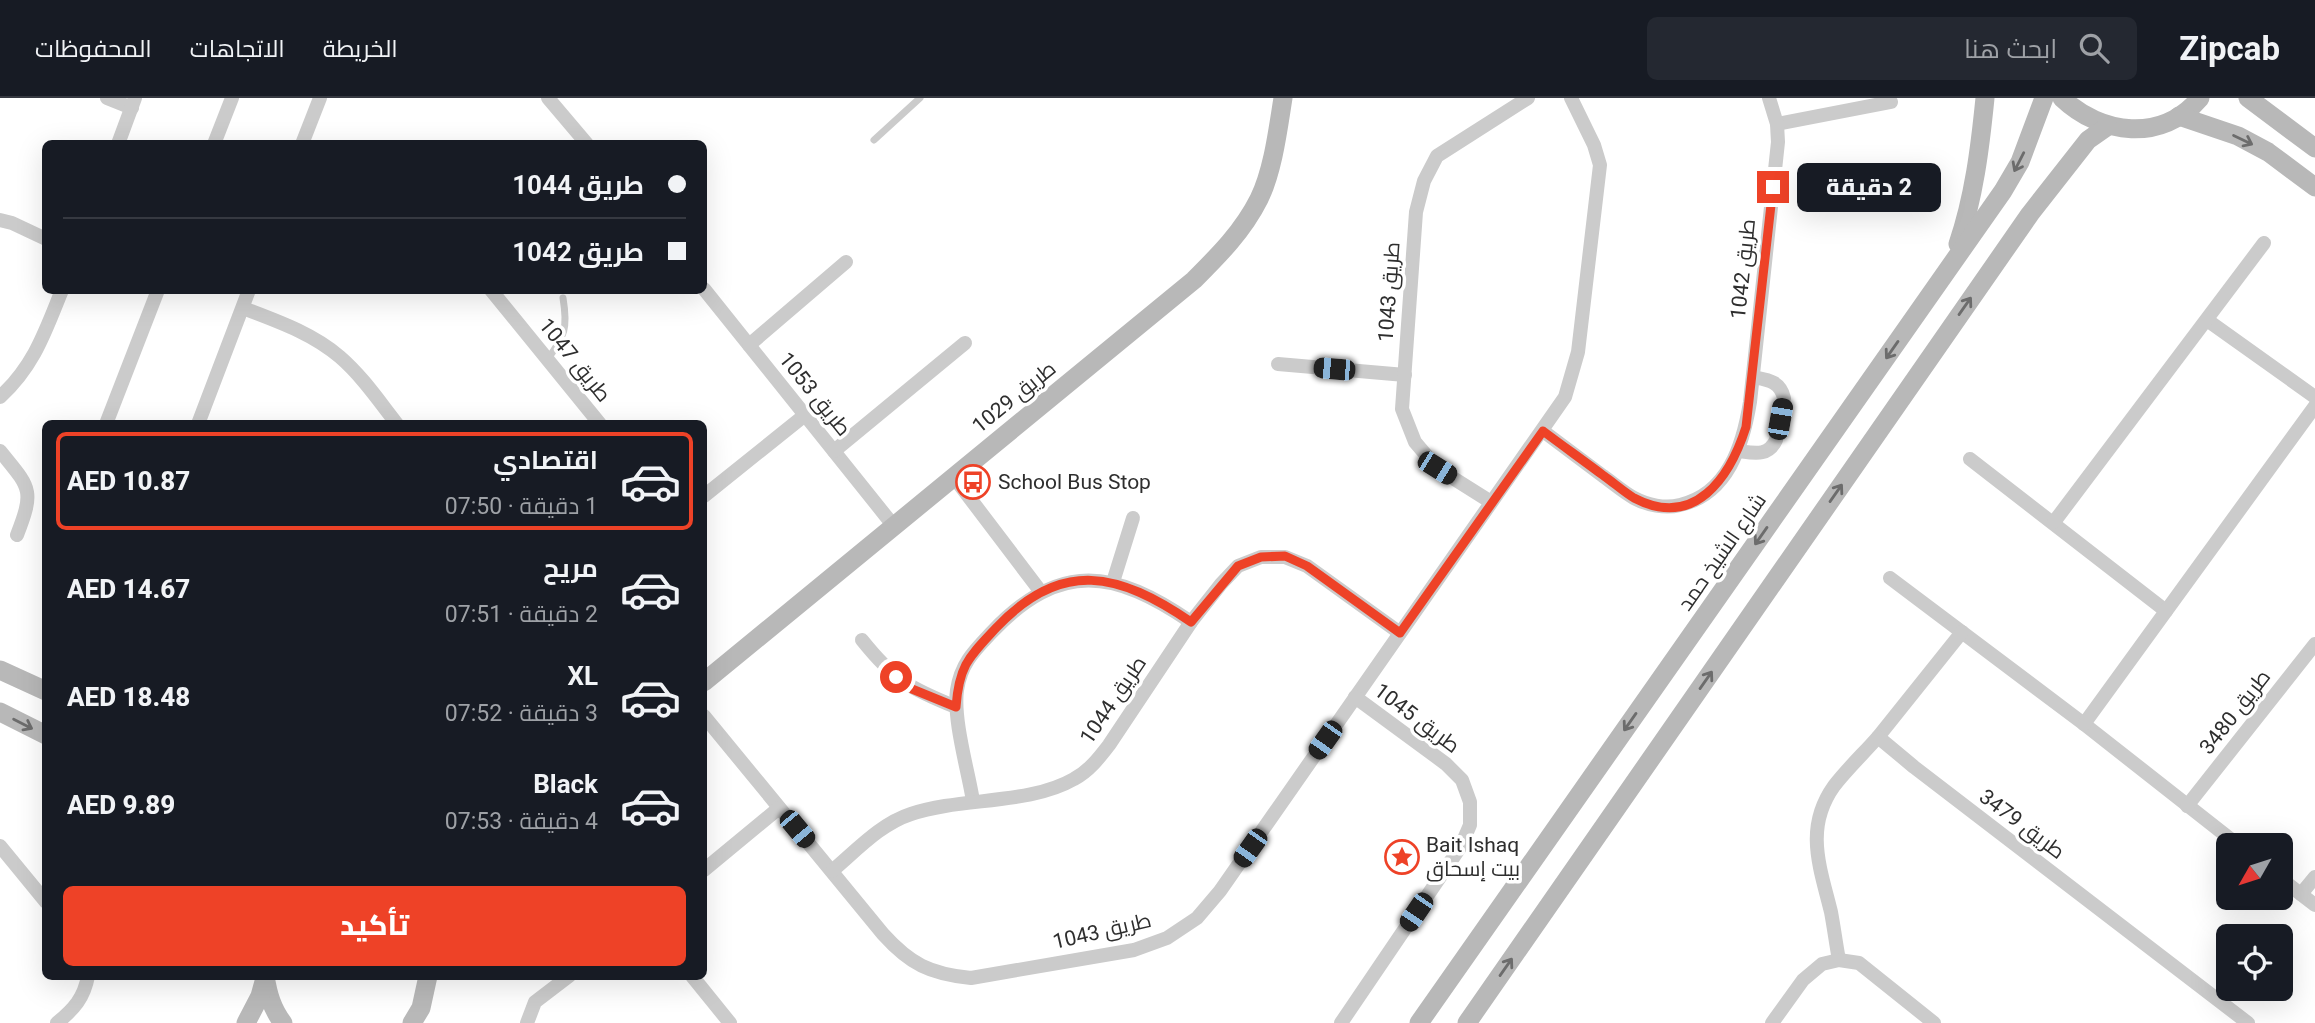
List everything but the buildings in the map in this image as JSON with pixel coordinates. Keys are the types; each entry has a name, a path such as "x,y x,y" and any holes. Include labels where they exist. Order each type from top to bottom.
{"main road":[{"name":"طريق 1029","path":"707,680 1194,280 1230,244 1260,198 1275,146 1283,98"},
{"path":"1950,266 1967,217 1985,98"},
{"name":"شارع الشيخ حمد","path":"1419,1023 2021,162 2044,98"},
{"path":"2062,98 2090,120 2108,126 2137,129 2152,127 2179,116 2200,98"},
{"path":"2248,98 2315,148"},
{"path":"2179,116 2238,136 2268,152 2315,187"},
{"path":"1467,1023 2030,214 2088,139 2108,126"},
{"path":"0,670 42,689"},
{"path":"0,712 42,733"},
{"path":"246,1023 260,996 264,980"},
{"path":"266,980 276,1014 283,1023"},
{"path":"419,1018 427,980"}],"street":[{"path":"107,98 133,103 119,140"},
{"path":"216,140 232,98"},
{"path":"304,140 320,98"},
{"path":"548,98 584,140"},
{"name":"طريق 1043","path":"1491,502 1437,468 1415,442 1402,409 1416,212 1424,181 1437,156 1528,98"},
{"name":"طريق 1043","path":"707,720 900,953 922,967 945,975 971,978 1134,950 1167,938 1197,918 1220,891 1565,397 1578,352 1600,164 1594,145 1571,98"},
{"name":"طريق 1042","path":"1543,431 1633,498 1652,505 1673,507 1693,502 1710,492 1726,474 1746,427 1777,160 1777,124 1769,98"},
{"path":"1777,124 1891,102"},
{"path":"0,220 12,222 42,237"},
{"path":"2054,522 2264,243"},
{"path":"749,345 846,262"},
{"name":"طريق 1053","path":"707,293 893,525"},
{"path":"0,397 18,380 32,361 60,294"},
{"path":"108,420 156,294"},
{"path":"200,420 248,294"},
{"name":"طريق 1047","path":"494,294 597,420"},
{"path":"243,307 320,341 341,358 394,420"},
{"path":"2207,320 2315,397"},
{"path":"834,451 965,343"},
{"path":"1278,364 1405,375"},
{"path":"1738,451 1764,453 1769,450 1776,440 1784,398 1776,383 1752,377"},
{"path":"2084,724 2315,406"},
{"path":"707,494 805,415"},
{"path":"0,451 22,478 28,494 27,510 17,535"},
{"path":"1970,459 2166,611"},
{"path":"953,476 1041,592"},
{"path":"1113,582 1133,518"},
{"name":"طريق 1044","path":"832,871 877,833 907,815 973,801 1055,789 1076,779 1095,764 1191,622 1238,566 1261,557 1285,556 1307,566 1400,633"},
{"path":"1889,578 2084,724 2222,833"},
{"path":"973,801 956,707 957,688 967,659 1010,614 1041,592 1075,580 1113,582 1135,589 1160,601 1191,622"},
{"path":"1839,960 1816,850 1816,831 1824,806 1834,786 1878,737 1962,632"},
{"path":"862,640 879,662 912,689 956,707"},
{"name":"طريق 3480","path":"2187,806 2315,644"},
{"name":"طريق 1045","path":"1341,1023 1461,846 1470,825 1470,802 1462,780 1446,764 1355,697"},
{"name":"طريق 3479","path":"1878,737 2248,1023"},
{"path":"707,868 779,808"},
{"path":"0,846 42,897"},
{"path":"2301,894 2315,877"},
{"path":"2293,888 2315,905"},
{"path":"1772,1023 1803,980 1822,964 1839,960 1859,963 1934,1023"},
{"path":"57,1023 78,1004 87,980"},
{"path":"527,1023 535,1002 564,980"},
{"path":"695,980 730,1023"}],"lane":[{"path":"874,140 920,98"},
{"path":"547,360 566,331 563,298"}],"place":[{"name":"School Bus Stop","path":"973,482"},
{"name":"Bait Ishaq بيت إسحاق","path":"1402,857"}],"route":[{"path":"896,677 912,689 956,707 957,688 967,659 1010,614 1041,592 1075,580 1113,582 1160,601 1191,622 1238,566 1261,557 1285,556 1307,566 1400,633 1543,431 1633,498 1652,505 1673,507 1693,502 1710,492 1726,474 1746,427 1773,187"}]}
